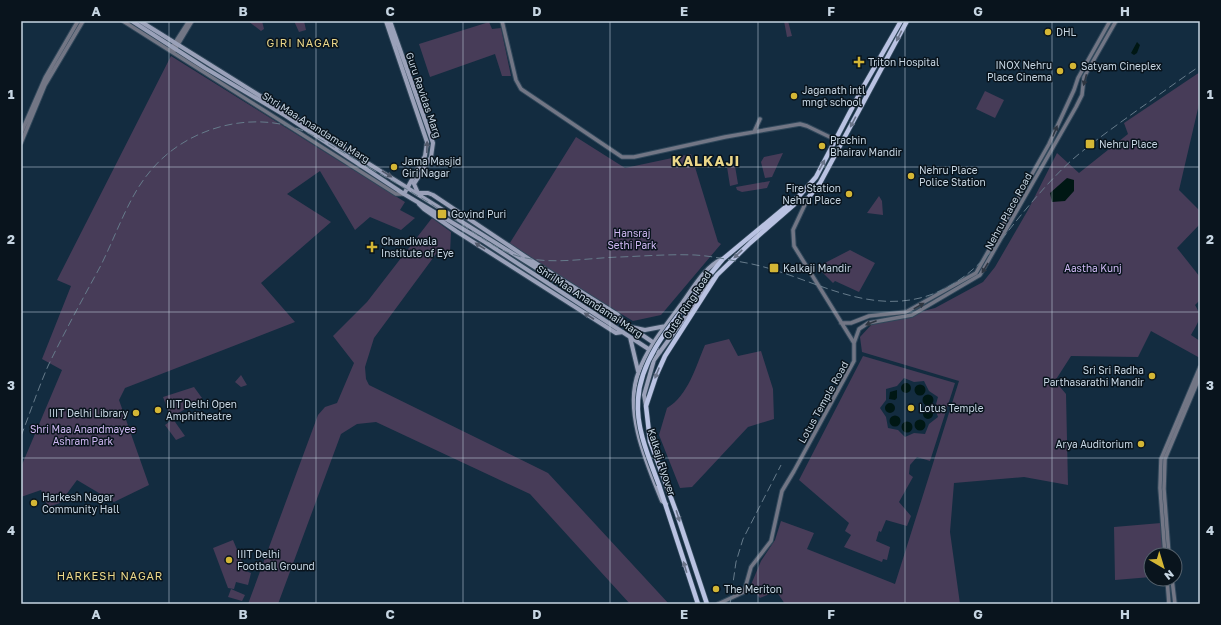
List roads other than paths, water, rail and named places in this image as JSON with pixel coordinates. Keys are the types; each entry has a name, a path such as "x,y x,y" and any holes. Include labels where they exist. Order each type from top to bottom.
{"main road":[{"name":"Shri Maa Anandamai Marg","path":"132,21 139,23 418,193 456,219 654,343 660,352"},
{"name":"Guru Ravidas Marg","path":"386,21 427,142 425,156 404,194"},
{"name":"Guru Ravidas Marg","path":"390,21 433,143 431,157 414,184 418,193"},
{"path":"698,604 666,504 662,500 636,431 634,398 638,371 654,343 703,275 807,187 816,177 862,89 901,21"},
{"name":"Outer Ring Road","path":"707,604 677,514 650,440 646,406 656,376 665,356 717,275 750,243 797,202 808,197 828,170 907,21"},
{"name":"Shri Maa Anandamai Marg","path":"175,46 205,68 286,116 416,201 427,212 609,329 618,333 623,332 650,350 660,352"},
{"path":"418,193 428,193 433,195 529,259 618,315 626,325 645,330 666,326"},
{"name":"Kalkaji Flyover","path":"666,504 646,450 640,419 638,401 643,373 663,337 723,259"},
{"path":"646,406 644,395 654,360 710,282 717,275"},
{"path":"677,310 678,317 684,318"},
{"path":"630,337 638,371"},
{"path":"637,377 643,374 648,380"}],"street":[{"path":"21,133 47,78 78,21"},
{"path":"21,143 47,78 83,21"},
{"path":"122,21 202,73 396,194 404,194"},
{"path":"175,46 189,21"},
{"path":"171,52 192,21"},
{"path":"502,21 514,74 521,89 622,157 634,157 658,153 754,132 802,124 836,140"},
{"name":"Nehru Place Road","path":"841,323 851,323 869,316 906,312 976,273 1049,144 1078,78 1110,21"},
{"name":"Nehru Place Road","path":"854,343 859,329 868,323 912,315 980,275 1076,107 1082,95 1084,77 1116,21"},
{"path":"135,29 139,23"},
{"path":"202,73 205,68"},
{"path":"754,132 760,119"},
{"path":"808,197 794,230 794,246 854,343"},
{"name":"Lotus Temple Road","path":"718,604 744,592 751,567 768,546 782,491 852,366 855,355 854,343"},
{"path":"1164,547 1160,488 1161,459 1200,367"},
{"path":"1168,547 1164,489 1165,459 1200,376"},
{"path":"1168,587 1169,604"},
{"path":"1173,587 1174,604"}],"railway":[{"path":"21,436 48,366 100,267 128,206 141,184 163,158 181,144 222,126 245,122 267,122 289,126 310,134 422,198 492,244 509,253 522,257 536,260 564,261 667,255 708,256 769,268 854,296 875,300 897,301 920,298 936,293 963,277 997,245 1044,188 1073,159 1114,127 1200,66"},
{"path":"730,604 736,562 743,539 781,465"}],"place":[{"name":"DHL","path":"1048,32"},
{"name":"Triton Hospital","path":"859,62"},
{"name":"Satyam Cineplex","path":"1073,66"},
{"name":"INOX Nehru Place Cinema","path":"1060,71"},
{"name":"Jaganath intl mngt school","path":"794,96"},
{"name":"Nehru Place","path":"1090,144"},
{"name":"Prachin Bhairav Mandir","path":"822,146"},
{"name":"Jama Masjid Giri Nagar","path":"394,167"},
{"name":"Nehru Place Police Station","path":"911,176"},
{"name":"Fire Station Nehru Place","path":"849,194"},
{"name":"Govind Puri","path":"442,214"},
{"name":"Chandiwala Institute of Eye","path":"372,247"},
{"name":"Kalkaji Mandir","path":"774,268"},
{"name":"Sri Sri Radha Parthasarathi Mandir","path":"1152,376"},
{"name":"Lotus Temple","path":"911,408"},
{"name":"IIIT Delhi Open Amphitheatre","path":"158,410"},
{"name":"IIIT Delhi Library","path":"136,413"},
{"name":"Arya Auditorium","path":"1141,444"},
{"name":"Harkesh Nagar Community Hall","path":"34,503"},
{"name":"IIIT Delhi Football Ground","path":"229,560"},
{"name":"The Meriton","path":"716,589"}],"district":[{"name":"GIRI NAGAR","path":"303,42"},
{"name":"KALKAJI","path":"706,160"},
{"name":"HARKESH NAGAR","path":"110,575"}],"park label":[{"name":"Hansraj Sethi Park","path":"632,238"},
{"name":"Aastha Kunj","path":"1093,268"},
{"name":"Shri Maa Anandmayee Ashram Park","path":"83,434"}]}
